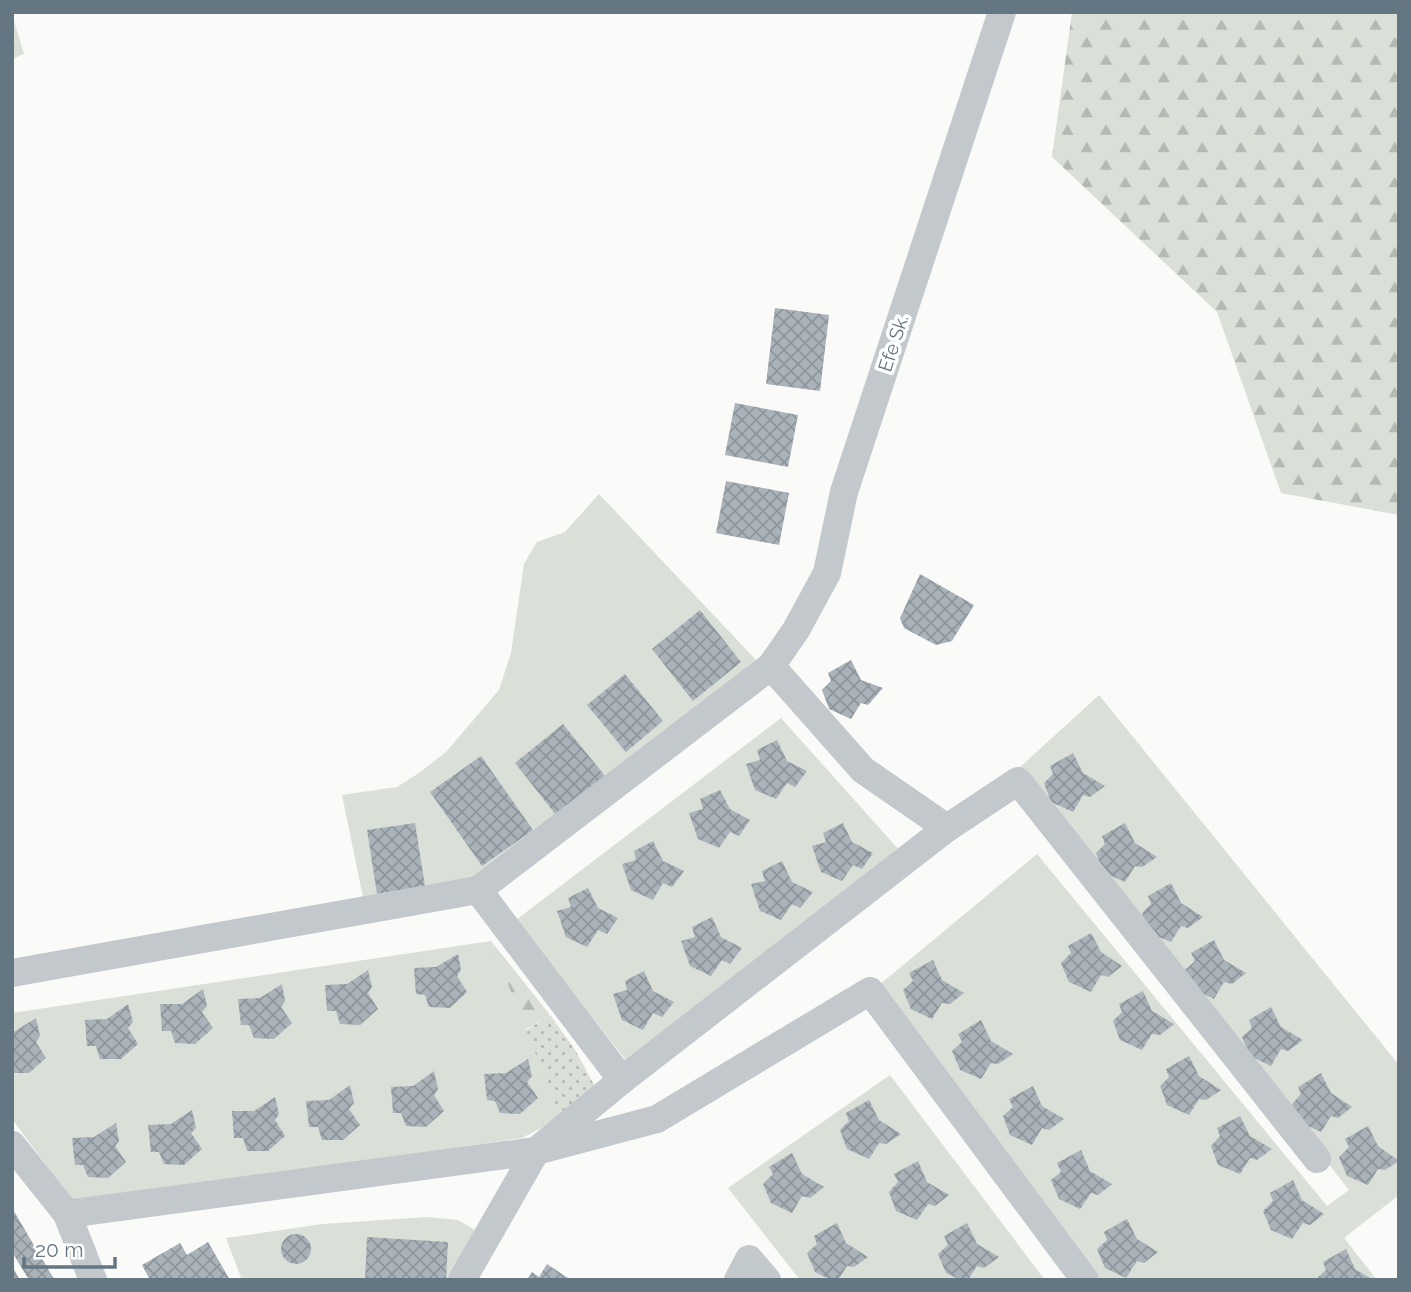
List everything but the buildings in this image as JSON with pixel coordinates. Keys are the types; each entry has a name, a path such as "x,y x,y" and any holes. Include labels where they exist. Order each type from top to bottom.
{"street":[{"name":"Efe Sk.","path":"478,890 771,666 796,630 827,573 845,492 1002,12"},
{"path":"771,666 863,770 947,828"},
{"path":"462,1280 536,1151 622,1080 947,828 1018,781 1317,1159"},
{"path":"12,973 478,890 622,1080"},
{"path":"66,1214 536,1151 657,1119 870,990 1085,1280"},
{"path":"12,1145 66,1214 83,1276"},
{"path":"738,1280 750,1259 767,1280"}],"green space":[{"path":"1072,12 1399,12 1399,515 1281,493 1217,312 1052,157"},
{"path":"12,14 24,54 12,59"},
{"path":"599,494 757,661 477,878 364,902 342,795 397,787 419,773 446,752 499,690 511,653 524,564 537,542 565,532"},
{"path":"1099,695 1399,1065 1399,1195 1344,1238 1377,1280 1101,1280 879,985 1037,854 1327,1206 1349,1190 1019,768"},
{"path":"781,718 900,851 628,1063 516,920"},
{"path":"491,941 550,1015 525,1030"},
{"path":"491,941 561,1118 522,1138 74,1203 12,1119 12,1013"},
{"path":"550,1015 574,1048 598,1092 561,1118 525,1031"},
{"path":"890,1075 1045,1280 800,1280 728,1188"},
{"path":"426,1217 458,1220 480,1233 453,1280 242,1280 226,1238 323,1224"}]}
